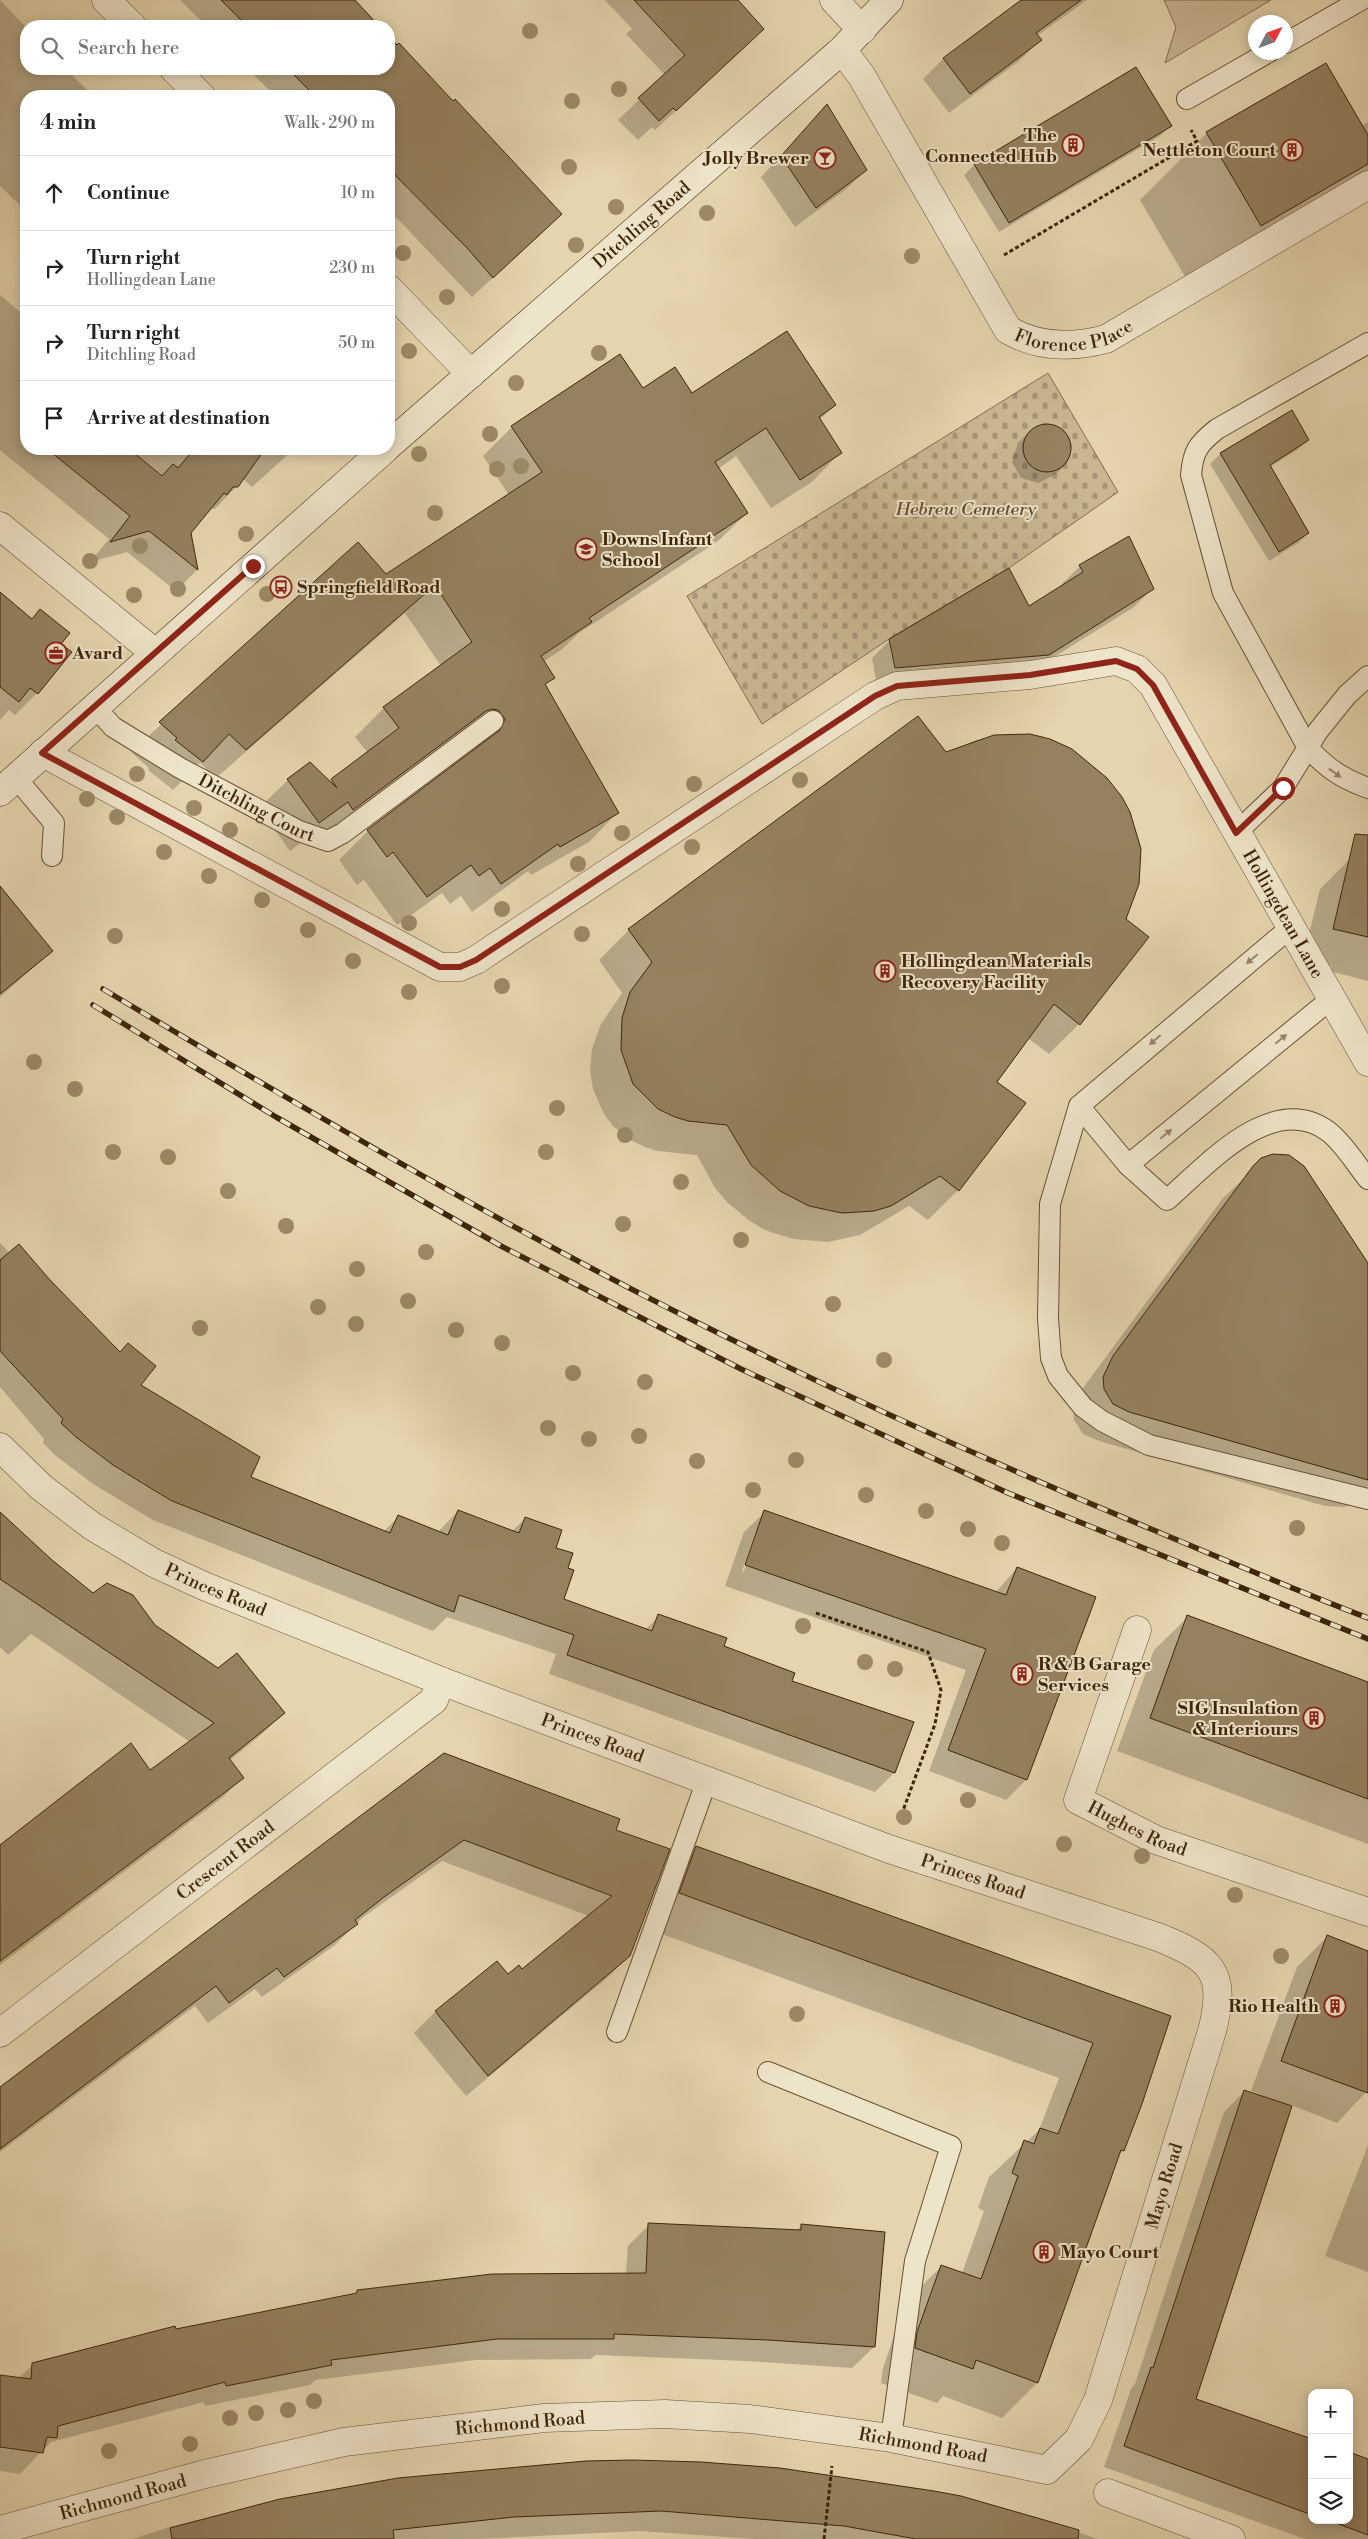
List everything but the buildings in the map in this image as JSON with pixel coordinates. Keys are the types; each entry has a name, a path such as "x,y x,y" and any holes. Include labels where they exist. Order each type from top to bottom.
{"street":[{"path":"106,0 126,20"},
{"path":"834,0 862,30"},
{"name":"Ditchling Road","path":"395,440 842,50 889,0"},
{"name":"Florence Place","path":"842,50 861,75 1008,330 1022,338 1040,343 1067,346 1106,339 1368,186"},
{"path":"180,75 195,90"},
{"path":"395,295 471,374"},
{"path":"8,785 378,455"},
{"path":"0,526 155,653"},
{"name":"Hollingdean Lane","path":"42,753 440,967 460,967 476,960 875,696 897,686 1030,675 1116,661 1137,669 1153,685 1368,1062"},
{"name":"Princes Road","path":"0,1447 41,1487 71,1511 120,1544 154,1563 204,1586 441,1681 889,1849 1158,1937 1193,1952 1214,1973"},
{"name":"Hughes Road","path":"1137,1630 1078,1800 1156,1840 1368,1912"},
{"name":"Crescent Road","path":"0,2033 434,1700 441,1681"},
{"name":"Mayo Road","path":"1048,2470 1079,2439 1098,2400 1215,2018 1218,2001 1214,1973"},
{"name":"Richmond Road","path":"0,2530 205,2474 344,2442 544,2418 665,2414 750,2419 890,2438 1000,2458 1048,2470"},
{"path":"1108,2494 1231,2539"}],"lane":[{"path":"1293,39 1361,0"},
{"path":"1187,99 1255,60"},
{"path":"1368,343 1217,429 1202,440 1192,456 1191,476 1223,594 1308,748 1324,765 1344,780 1368,788"},
{"path":"1236,833 1283,788 1318,731 1347,696 1368,676"},
{"name":"Ditchling Court","path":"95,706 113,726 180,768 299,831 328,841 343,833 493,721"},
{"path":"8,785 54,823 52,856"},
{"path":"1290,928 1079,1106 1050,1204 1048,1320 1051,1358 1058,1376 1083,1407 1102,1421 1149,1445 1368,1499"},
{"path":"1128,1166 1331,999"},
{"path":"1079,1106 1128,1166 1167,1200 1243,1135 1273,1122 1293,1120 1310,1123 1328,1132 1341,1143 1368,1179"},
{"path":"617,2032 708,1780"},
{"path":"768,2072 951,2146 915,2261 890,2438"}],"path":[{"path":"974,273 1197,141 1185,120 1187,99"},
{"path":"816,1613 928,1652 941,1690 935,1724 889,1849"},
{"path":"824,2539 834,2430"}],"green space":[{"path":"1164,0 1271,0 1165,63 1176,27"},
{"name":"Hebrew Cemetery","path":"1048,373 1118,492 1009,568 889,639 762,724 687,596"}],"railway":[{"path":"103,989 458,1196 587,1266 746,1347 906,1423 988,1459 1232,1563 1368,1618"},
{"path":"93,1005 276,1117 501,1246 741,1369 1008,1493 1368,1639"}],"place":[{"name":"The Connected Hub","path":"1073,145"},
{"name":"Nettleton Court","path":"1292,150"},
{"name":"Jolly Brewer","path":"825,158"},
{"name":"Downs Infant School","path":"586,549"},
{"name":"Springfield Road","path":"281,587"},
{"name":"Avard","path":"56,653"},
{"name":"Hollingdean Materials Recovery Facility","path":"885,971"},
{"name":"R & B Garage Services","path":"1022,1674"},
{"name":"SIG Insulation & Interiours","path":"1314,1718"},
{"name":"Rio Health","path":"1335,2006"},
{"name":"Mayo Court","path":"1044,2252"}],"route":[{"path":"253,566 42,753 440,967 460,967 476,960 875,696 897,686 1030,675 1116,661 1137,669 1153,685 1236,833 1283,788"}]}
